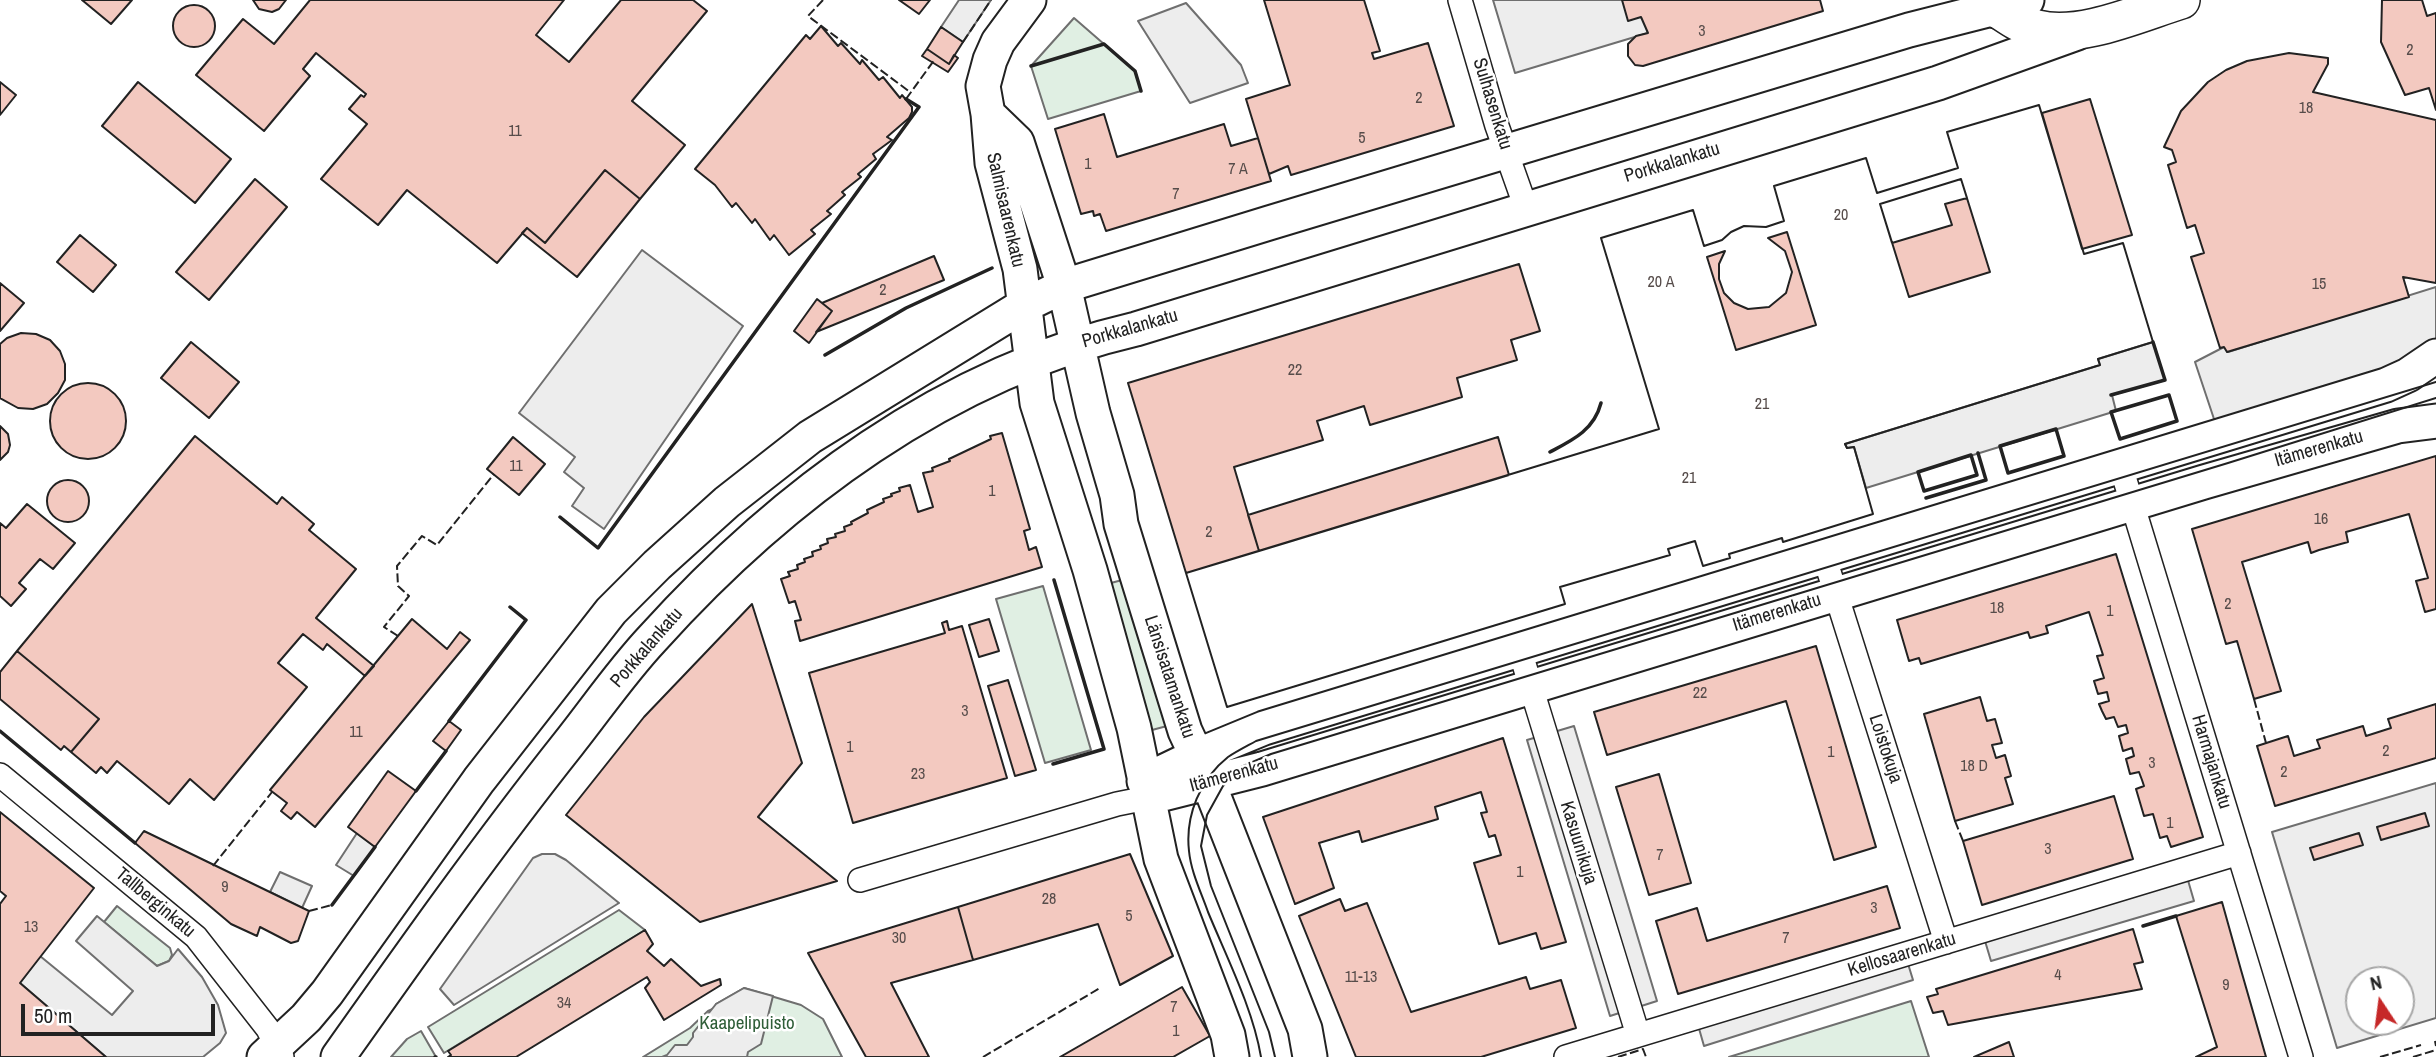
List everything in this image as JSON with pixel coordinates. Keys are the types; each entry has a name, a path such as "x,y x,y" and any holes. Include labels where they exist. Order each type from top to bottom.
{"main road":[{"name":"Salmisaarenkatu","path":"1023,306 1020,269 992,163 983,86 998,42 1029,0"},
{"name":"Porkkalankatu","path":"338,1057 468,873 650,640 716,572 780,513 845,463 912,422 980,384 1076,345 1136,329 1938,83 2092,27 2180,0"},
{"path":"274,1053 327,993 464,799 611,611 657,565 727,502 810,437 1023,306 1064,286 2005,3 2021,24 2036,29 2054,32 2092,27"},
{"name":"Salmisaarenkatu","path":"988,114 1017,142 1064,286"},
{"name":"Länsisatamankatu","path":"1064,286 1076,345 1117,495 1130,558 1185,731 1203,769 1305,1029 1310,1057"},
{"path":"1023,306 1037,403 1090,570 1134,728 1136,794 1228,1035 1232,1057"},
{"name":"Itämerenkatu","path":"1203,769 1264,728 2386,385 2408,375 2436,356"},
{"name":"Itämerenkatu","path":"1136,794 1203,769 1530,688 2132,504 2398,426 2436,421"}],"street":[{"name":"Sulhasenkatu","path":"1460,0 1506,152 1526,208"},
{"name":"Harmajankatu","path":"2121,467 2301,1057"},
{"name":"Loistokuja","path":"1824,556 1945,942"},
{"name":"Kasuunikuja","path":"1530,648 1530,688 1638,1035"},
{"name":"Tallberginkatu","path":"0,775 196,937 268,1029 274,1053"},
{"name":"Itämerenkatu","path":"860,880 1136,794"},
{"name":"Kellosaarenkatu","path":"1566,1057 2239,853"}],"green space":[{"path":"1074,18 1135,71 1141,91 1048,119 1031,66"},
{"path":"1122,580 1167,726 1152,730 1110,586 1111,583"},
{"path":"1043,586 1091,750 1045,763 996,599"},
{"path":"117,906 170,948 172,955 169,961 157,966 104,922"},
{"path":"619,910 645,930 444,1053 428,1027"},
{"name":"Kaapelipuisto","path":"744,988 801,1005 823,1019 842,1057 643,1057 690,1028 715,1008 716,1004"},
{"path":"1911,1001 1929,1057 1729,1057"},
{"path":"421,1031 436,1057 391,1057 407,1039"}],"shaded area":[{"path":"959,0 991,0 963,42 941,27"},
{"path":"1493,0 1638,0 1648,33 1515,73"},
{"path":"1186,3 1241,65 1248,83 1190,103 1138,21"},
{"path":"642,250 743,326 604,529 572,506 584,488 564,472 575,457 519,413"},
{"path":"2436,287 2436,349 2217,428 2195,362 2224,347 2228,352"},
{"path":"2153,342 2165,380 2112,395 2116,411 1866,488 1854,447 1847,448 1845,444 2100,365 2098,359"},
{"path":"1574,726 1657,1001 1610,1016 1527,740"},
{"path":"2436,783 2436,1018 2415,1024 2415,966 2345,966 2345,1036 2377,1036 2337,1048 2272,832"},
{"path":"357,833 375,847 354,876 336,865"},
{"path":"542,854 555,854 566,860 619,903 454,1005 440,989 533,858"},
{"path":"2185,870 2194,901 1991,961 1982,931"},
{"path":"280,872 312,886 302,908 270,892"},
{"path":"97,916 157,966 169,961 178,949 202,977 218,1005 226,1033 220,1043 203,1057 106,1057 20,983 40,956 112,1015 133,991 76,941"},
{"path":"1905,954 1913,980 1704,1046 1696,1018"},
{"path":"744,988 773,996 761,1044 748,1052 747,1057 662,1057 675,1045 687,1045 716,1004"}],"building":[{"path":"82,0 132,0 111,24"},
{"path":"253,0 286,0 279,9 272,12 259,9"},
{"path":"310,0 564,0 536,35 569,62 621,0 693,0 707,11 632,101 685,145 640,199 605,170 545,243 527,228 497,263 407,190 378,225 321,179 367,124 349,109 361,95 364,97 366,94 316,53 303,69 310,76 264,131 196,75 243,19 274,44"},
{"path":"899,0 930,0 919,14"},
{"path":"1264,0 1364,0 1380,51 1372,53 1374,59 1428,43 1454,126 1291,175 1288,166 1269,174 1246,99 1290,85"},
{"path":"1622,0 1820,0 1823,11 1643,66 1635,65 1628,56 1628,44 1636,36 1648,33 1641,17 1628,21"},
{"path":"2382,0 2422,0 2427,16 2436,13 2436,110 2429,88 2405,95 2381,42"},
{"path":"194,5 209,11 215,26 209,41 194,47 179,41 173,26 179,11"},
{"path":"821,26 838,46 841,43 860,64 862,60 879,80 883,77 900,98 902,95 912,107 912,112 909,118 887,137 892,140 873,154 876,159 858,174 861,177 842,192 845,195 827,211 831,214 811,230 815,234 789,255 774,235 770,240 755,219 752,223 736,203 732,207 715,185 695,169 806,35 810,39"},
{"path":"941,27 963,42 949,64 927,49"},
{"path":"927,49 949,64 954,55 958,58 948,72 922,56"},
{"path":"2289,53 2328,58 2328,64 2313,92 2436,120 2436,283 2403,277 2409,297 2227,352 2224,347 2220,348 2191,257 2204,253 2195,225 2187,228 2168,165 2176,162 2172,150 2164,147 2181,111 2208,82 2247,61"},
{"path":"0,82 16,95 0,115"},
{"path":"138,82 231,159 195,203 102,126"},
{"path":"2090,99 2132,235 2082,249 2042,113"},
{"path":"2039,105 2084,254 2123,243 2153,342 2098,359 2100,365 1845,444 1847,448 1854,447 1873,514 1783,542 1782,538 1729,554 1730,558 1703,566 1695,541 1668,549 1670,555 1560,587 1565,604 1227,707 1186,573 1659,429 1601,238 1693,210 1704,246 1722,240 1744,226 1766,227 1784,221 1774,186 1866,158 1877,193 1958,168 1947,132","holes":["1961,179 1990,272 1909,297 1880,204","1787,232 1816,325 1736,350 1707,257 1725,251 1719,264 1719,279 1724,293 1734,303 1748,309 1769,307 1786,293 1792,272 1785,251 1768,238"]},
{"path":"2039,105 2084,254 2123,243 2153,342 2098,359 2100,365 1845,444 1847,448 1854,447 1873,514 1783,542 1782,538 1729,554 1730,558 1703,566 1695,541 1668,549 1670,555 1560,587 1565,604 1227,707 1186,573 1659,429 1601,238 1693,210 1704,246 1722,240 1744,226 1766,227 1784,221 1774,186 1866,158 1877,193 1958,168 1947,132"},
{"path":"1104,114 1117,157 1224,124 1231,146 1258,138 1271,181 1106,231 1100,214 1094,216 1093,211 1081,214 1055,129"},
{"path":"605,170 640,199 577,277 522,233 527,228 545,243"},
{"path":"255,179 287,207 209,300 176,272"},
{"path":"1961,179 1967,198 1945,204 1952,225 1892,243 1880,204"},
{"path":"80,235 116,265 93,292 57,262"},
{"path":"934,256 944,280 816,332 832,311 822,303"},
{"path":"1519,264 1540,331 1511,340 1517,360 1457,378 1462,397 1370,425 1364,406 1317,421 1323,440 1234,467 1259,551 1186,573 1128,383"},
{"path":"0,283 24,303 0,331"},
{"path":"817,299 832,311 809,343 794,331"},
{"path":"21,333 36,334 50,340 60,351 65,364 65,380 58,393 47,404 33,409 18,408 0,398 0,344"},
{"path":"191,342 239,382 209,418 161,378"},
{"path":"88,383 103,386 115,394 123,406 126,421 123,436 115,448 103,456 88,459 73,456 61,448 53,436 50,421 53,406 61,394 73,386"},
{"path":"0,426 8,434 10,445 8,452 0,460"},
{"path":"1002,433 1030,529 1024,531 1029,550 1036,547 1042,567 800,641 795,621 801,620 795,601 789,603 781,579 790,576 788,572 798,569 797,565 813,556 812,552 828,543 827,539 845,531 844,527 868,513 867,510 884,502 883,499 900,491 899,488 910,485 918,512 933,507 923,473 933,471 932,468 991,439 990,436"},
{"path":"195,436 277,504 282,497 314,524 309,530 356,569 316,618 374,666 365,676 327,644 323,650 303,634 278,663 307,687 214,800 190,779 169,804 117,761 107,773 101,767 96,773 71,752 99,719 17,651"},
{"path":"513,437 545,464 519,495 487,469"},
{"path":"1498,437 1509,475 1259,551 1248,515"},
{"path":"2436,456 2436,609 2425,612 2416,581 2428,578 2409,514 2346,532 2348,542 2311,553 2308,542 2242,562 2281,691 2254,699 2237,641 2226,644 2192,529"},
{"path":"68,480 83,486 89,501 83,516 68,522 53,516 47,501 53,486"},
{"path":"27,504 75,543 53,569 40,559 19,583 26,589 11,606 0,596 0,523 6,528"},
{"path":"2116,554 2203,837 2171,847 2167,836 2160,838 2153,814 2144,816 2136,789 2144,786 2139,772 2130,774 2126,759 2134,756 2132,748 2123,751 2119,736 2128,733 2126,725 2118,727 2114,717 2106,719 2099,704 2109,701 2107,692 2098,694 2094,681 2104,678 2097,656 2103,655 2089,612 2046,626 2048,633 2030,638 2028,632 1921,664 1919,658 1909,661 1897,620"},
{"path":"752,604 802,763 758,817 837,881 700,922 566,815 644,717"},
{"path":"412,619 447,649 460,632 470,640 315,827 297,812 291,819 281,811 287,803 270,790"},
{"path":"989,619 999,651 979,657 969,625"},
{"path":"947,621 949,630 962,626 1007,778 853,823 809,673 945,633 942,623"},
{"path":"1816,646 1876,847 1834,860 1786,701 1607,755 1594,712"},
{"path":"17,651 99,719 71,752 64,746 61,750 0,699 0,672"},
{"path":"1008,680 1036,770 1015,776 988,686"},
{"path":"1980,697 1987,721 1995,719 2002,743 1992,745 1996,758 2005,755 2011,776 2005,778 2013,804 1955,821 1924,714"},
{"path":"2436,704 2436,758 2275,806 2257,746 2288,736 2294,756 2320,748 2317,740 2363,726 2366,736 2391,728 2388,719"},
{"path":"449,721 461,730 446,751 433,741"},
{"path":"1503,738 1566,942 1541,949 1536,933 1499,944 1474,863 1501,855 1495,835 1489,837 1481,813 1487,812 1481,792 1435,807 1438,819 1362,842 1359,831 1319,843 1334,888 1295,904 1263,817"},
{"path":"388,771 416,791 375,847 348,827"},
{"path":"1659,774 1691,883 1649,895 1616,787"},
{"path":"2114,796 2133,859 1982,905 1963,841"},
{"path":"0,812 94,888 20,983 106,1057 0,1057 0,904 6,896 0,891"},
{"path":"2425,813 2429,826 2381,840 2377,827"},
{"path":"144,831 309,911 298,941 291,943 260,927 257,936 231,924 135,843"},
{"path":"2359,833 2363,845 2314,860 2310,848"},
{"path":"1130,854 1173,956 1120,985 1098,924 973,960 958,907"},
{"path":"1887,886 1900,928 1678,994 1656,921 1697,908 1707,941"},
{"path":"1340,899 1345,911 1367,903 1411,1012 1526,977 1530,989 1561,980 1576,1028 1481,1057 1356,1057 1299,916"},
{"path":"2222,902 2266,1057 2196,1057 2217,1047 2176,916"},
{"path":"958,907 973,960 891,983 929,1057 866,1057 808,953"},
{"path":"2133,929 2143,962 2134,964 2142,989 1948,1025 1943,1011 1933,1013 1927,997 1938,994 1936,989"},
{"path":"645,930 653,944 647,951 664,966 671,959 701,986 720,979 721,985 664,1020 645,988 650,982 647,977 516,1057 448,1057 451,1055 448,1051"},
{"path":"1182,987 1210,1036 1173,1057 1060,1057"},
{"path":"2009,1042 2014,1057 1974,1057"}],"tram line":[{"path":"1261,1057 1246,1002 1199,889 1192,867 1188,838 1192,812 1202,787 1218,766 1238,751 1256,741 2436,382"},
{"path":"1275,1057 1269,1032 1211,886 1201,846 1207,815 1223,786 1241,767 1271,754 2436,398"}],"fence":[{"path":"823,0 808,16 910,92"},
{"path":"963,42 991,0"},
{"path":"906,99 935,59"},
{"path":"398,636 384,627 409,596 398,586 397,566 422,536 437,545 494,474"},
{"path":"2254,699 2266,743"},
{"path":"213,866 272,792"},
{"path":"1955,821 1963,841"},
{"path":"309,911 332,905"},
{"path":"983,1057 1100,988"},
{"path":"2435,1041 2436,1046"},
{"path":"2380,1057 2421,1045"},
{"path":"1618,1057 1643,1049 1646,1057"},
{"path":"2413,1057 2436,1050"}],"wall":[{"path":"1031,66 1104,44 1135,71 1141,91"},
{"path":"560,517 598,548 919,107 906,99"},
{"path":"825,355 906,308 992,268"},
{"path":"2111,395 2165,380 2153,342"},
{"path":"2169,395 2177,421 2120,439 2111,412 2169,395"},
{"path":"1550,452 1588,427 1601,403"},
{"path":"2056,429 2064,456 2008,473 2000,446 2056,429"},
{"path":"1926,498 1986,480 1978,453"},
{"path":"1971,455 1977,475 1924,491 1918,472 1971,455"},
{"path":"1053,764 1104,749 1054,580"},
{"path":"449,721 526,620 510,607"},
{"path":"0,731 135,843"},
{"path":"416,791 446,751"},
{"path":"332,905 375,847"},
{"path":"2143,926 2176,916"}]}
